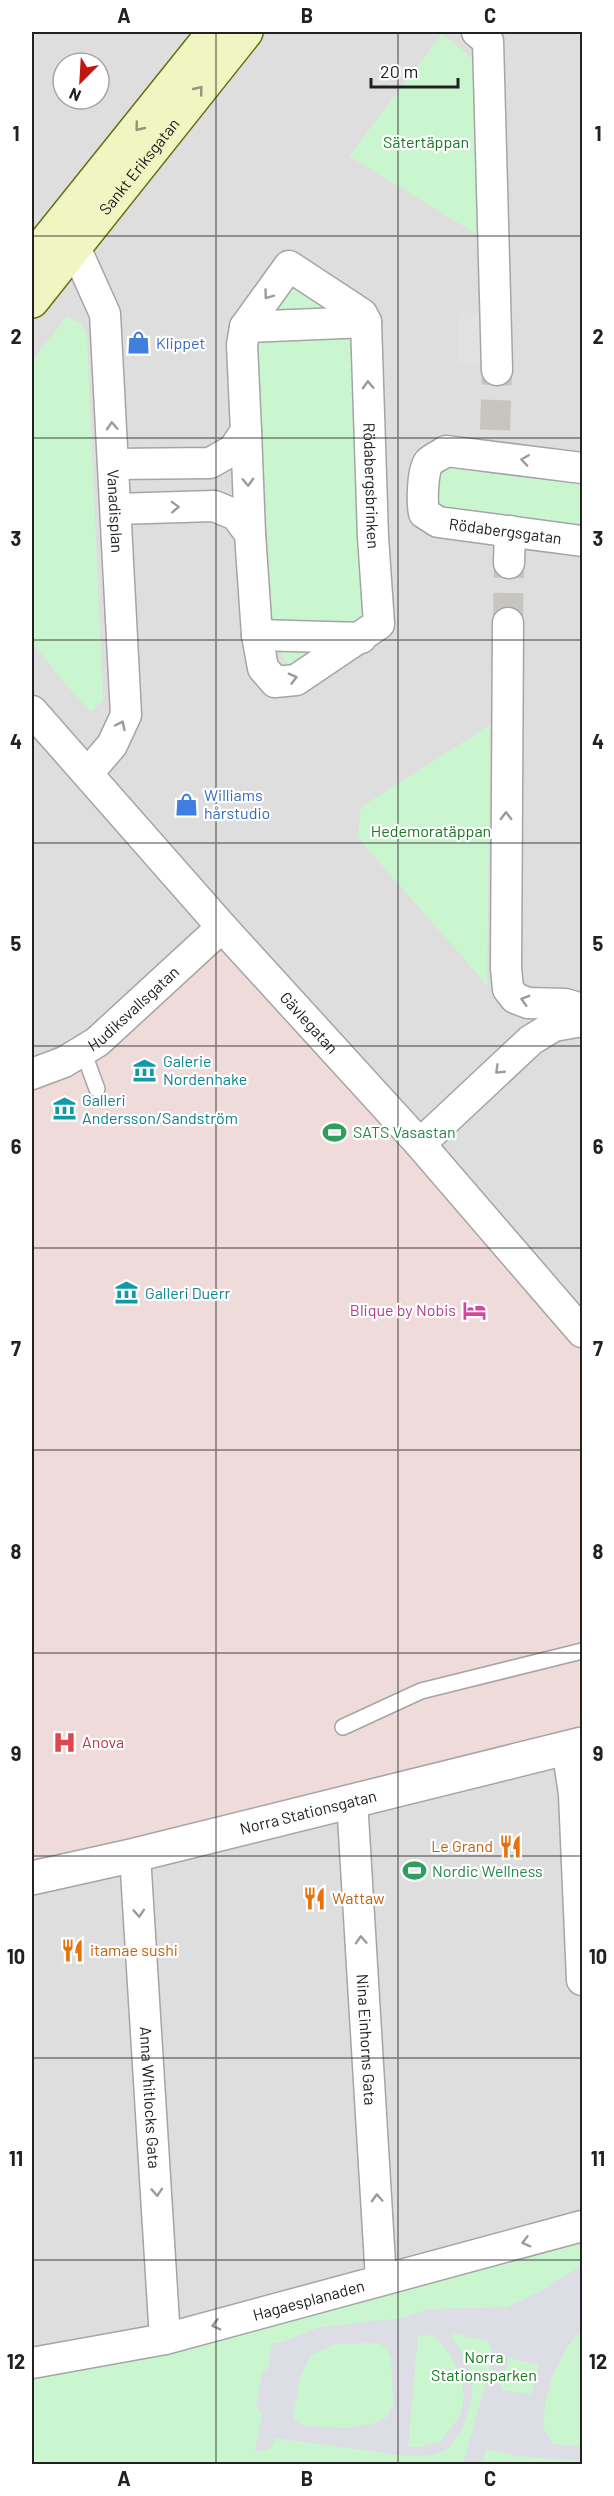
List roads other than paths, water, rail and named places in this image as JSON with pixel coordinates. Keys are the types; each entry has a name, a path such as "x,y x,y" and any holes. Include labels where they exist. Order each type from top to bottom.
{"main road":[{"name":"Sankt Eriksgatan","path":"32,259 214,32"},
{"name":"Sankt Eriksgatan","path":"32,300 246,32"}],"street":[{"path":"477,32 488,41 498,370"},
{"name":"Vanadisplan","path":"74,245 105,314 126,715 112,745 88,773"},
{"path":"289,267 362,314 366,322 245,327 289,267"},
{"name":"Rödabergsbrinken","path":"245,327 242,345 250,534 257,634 263,668 275,682 296,680 379,624 373,537 366,322"},
{"path":"114,464 210,463 232,450 246,431"},
{"name":"Rödabergsgatan","path":"582,468 495,443 446,451 429,462 426,469 423,505 424,513 438,522 582,541"},
{"path":"116,509 214,506 236,515 250,534"},
{"path":"509,563 510,531"},
{"path":"507,623 507,989 515,998 528,1003 566,1004 582,1009"},
{"path":"257,634 361,638"},
{"name":"Gävlegatan","path":"33,709 222,927 420,1144 582,1332"},
{"name":"Hudiksvallsgatan","path":"32,1074 64,1062 97,1042 222,927"},
{"path":"420,1144 531,1040 554,1026 582,1021"},
{"path":"575,1746 574,1794 582,1980"},
{"name":"Norra Stationsgatan","path":"32,1878 135,1855 575,1746"},
{"name":"Nina Einhorns Gata","path":"352,1800 381,2268"},
{"name":"Anna Whitlocks Gata","path":"135,1855 165,2339"},
{"name":"Hagaesplanaden","path":"32,2363 165,2339 381,2268 582,2226"}],"lane":[{"path":"83,1051 97,1089"},
{"path":"343,1727 421,1691 582,1651"}],"tunnel":[{"path":"495,430 497,370"},
{"path":"508,623 509,563"}],"place":[{"name":"Klippet","path":"138,343"},
{"name":"Williams hårstudio","path":"186,804"},
{"name":"Galerie Nordenhake","path":"145,1070"},
{"name":"Galleri Andersson/Sandström","path":"64,1109"},
{"name":"SATS Vasastan","path":"335,1132"},
{"name":"Galleri Duerr","path":"127,1293"},
{"name":"Blique by Nobis","path":"474,1310"},
{"name":"Anova","path":"64,1742"},
{"name":"Le Grand","path":"511,1846"},
{"name":"Nordic Wellness","path":"414,1871"},
{"name":"Wattaw","path":"314,1898"},
{"name":"itamae sushi","path":"72,1950"}],"park label":[{"name":"Sätertäppan","path":"426,142"},
{"name":"Hedemoratäppan","path":"431,831"},
{"name":"Norra Stationsparken","path":"484,2366"}]}
